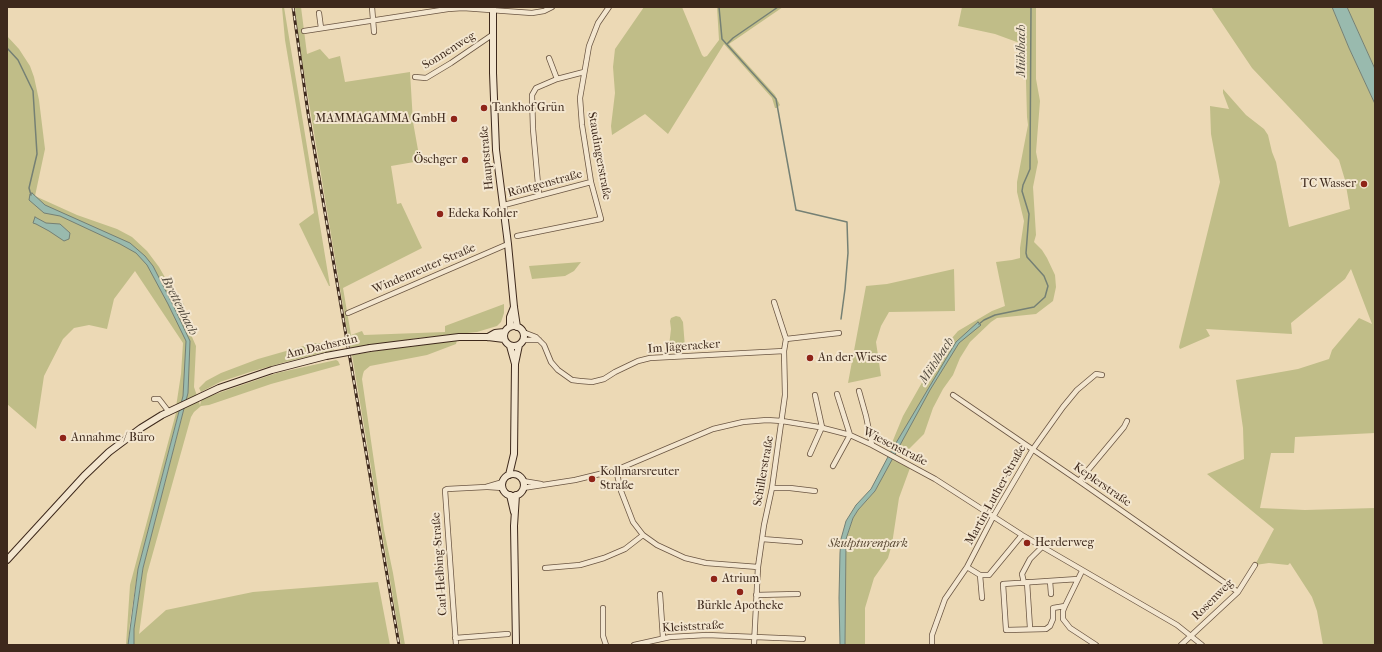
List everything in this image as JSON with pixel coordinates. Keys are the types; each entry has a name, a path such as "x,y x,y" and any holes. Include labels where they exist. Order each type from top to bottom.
{"main road":[{"name":"Hauptstraße","path":"493,8 492,35 496,150 504,205 514,307 518,327"},
{"name":"Hauptstraße","path":"510,327 510,317 514,307"},
{"path":"512,475 520,477 523,485 521,492 513,495 506,493 503,485 512,475 515,364 523,332 518,327 510,327 504,332 504,339 510,346 515,364"},
{"name":"Am Dachsrain","path":"488,337 495,333 504,332"},
{"name":"Am Dachsrain","path":"7,560 80,480 109,452 130,436 169,412 219,388 241,380 326,356 370,348 459,337 488,337 504,339"},
{"path":"510,346 521,342"},
{"path":"513,495 516,503 514,513 516,645"}],"street":[{"path":"372,7 374,32"},
{"path":"304,31 456,8 493,8 532,13 544,11 552,7"},
{"name":"Staudingerstraße","path":"517,236 600,219 591,182 582,125 580,98 589,46 598,23 609,7"},
{"path":"319,13 322,28"},
{"name":"Sonnenweg","path":"415,77 426,78 492,35"},
{"path":"549,58 557,79"},
{"path":"539,196 533,129 532,95 536,88 557,79 584,72"},
{"name":"Röntgenstraße","path":"504,205 591,182"},
{"name":"Windenreuter Straße","path":"348,313 508,244"},
{"name":"Schillerstraße","path":"754,645 758,567 772,488 785,395 784,351 786,339 774,302"},
{"path":"523,332 532,334 539,340"},
{"path":"786,339 839,333"},
{"path":"521,342 539,340"},
{"name":"Im Jägeracker","path":"539,340 547,349 551,362 563,374 572,380 592,382 604,379 638,361 650,358 784,351"},
{"name":"Martin-Luther-Straße","path":"932,645 932,635 945,599 967,567 993,517 1033,449 1063,406 1077,390 1096,374 1102,375"},
{"path":"859,391 872,445"},
{"path":"833,466 850,435 837,394"},
{"path":"810,454 822,427 815,395"},
{"name":"Keplerstraße","path":"953,395 1238,592"},
{"path":"154,399 159,399 169,412"},
{"name":"Wiesenstraße","path":"523,485 531,488 543,484 574,480 616,470 719,427 743,422 767,420 822,427 850,435 872,445 935,479 1022,535 1177,625 1202,645"},
{"path":"1079,481 1124,427 1127,421"},
{"path":"616,470 621,491 630,517 643,535 666,550 686,558 706,563 758,567"},
{"name":"Carl-Helbing-Straße","path":"456,645 445,492 446,489 503,485"},
{"path":"772,488 790,488 815,491"},
{"path":"544,568 580,565 604,558 625,549 643,535"},
{"path":"967,567 980,575 989,575 1022,535"},
{"path":"762,539 800,542"},
{"path":"1030,628 1025,583 1022,574 1030,560 1042,547"},
{"name":"Rosenweg","path":"1181,645 1238,592 1255,565"},
{"path":"1082,571 1063,611 1063,619 1066,624 1096,645"},
{"path":"980,575 982,598"},
{"path":"1065,606 1053,608 1053,619 1050,626 1046,628 1006,630 1003,584 1078,579"},
{"path":"1050,581 1051,594"},
{"path":"660,594 663,638"},
{"path":"756,595 798,594"},
{"path":"602,608 603,636 606,645"},
{"path":"455,638 508,634"},
{"name":"Kleiststraße","path":"634,645 652,643 663,638 707,635 803,639"}],"green space":[{"path":"282,7 284,7 330,286 299,224 314,213 285,40"},
{"path":"295,7 301,7 307,54 320,49 329,59 340,56 345,82 410,72 413,122 420,161 391,166 397,204 401,203 422,248 343,288 351,335 362,331 364,335 445,332 445,326 504,304 504,313 501,322 497,326 477,332 419,338 350,348 299,43"},
{"path":"644,7 682,7 704,57 707,56 719,40 717,7 783,7 729,44 775,95 780,105 775,108 772,98 724,44 668,134 645,114 612,135 611,126 615,93 613,67 615,49"},
{"path":"962,7 1036,7 1036,79 1040,101 1036,152 1038,162 1033,187 1036,235 1034,242 1047,258 1055,275 1056,287 1053,301 1036,314 997,318 970,342 960,358 953,375 943,389 933,408 924,434 903,455 889,450 903,416 940,352 958,331 992,311 1005,306 996,262 1020,258 1024,221 1017,192 1017,182 1028,125 1025,45 995,34 958,26"},
{"path":"1211,7 1332,7 1375,104 1375,433 1295,437 1294,453 1271,453 1260,508 1305,510 1375,508 1375,645 1323,645 1317,611 1312,597 1290,563 1288,565 1269,563 1255,565 1274,529 1207,474 1244,459 1243,428 1236,380 1298,369 1329,359 1332,350 1359,318 1372,324 1351,269 1345,279 1291,323 1292,334 1206,329 1210,336 1180,349 1179,347 1220,182 1211,134 1210,106 1229,109 1223,89 1246,115 1264,129 1268,135 1276,162 1289,227 1350,209 1345,180 1339,160 1252,68"},
{"path":"1347,7 1375,7 1375,69"},
{"path":"7,36 19,49 30,66 39,100 45,149 35,196 77,215 117,229 132,237 147,251 159,267 171,288 184,304 185,321 196,346 194,387 200,405 204,398 277,373 336,360 340,365 271,384 209,405 201,406 194,412 191,417 147,574 139,634 166,610 253,592 378,582 390,645 134,645 134,629 143,568 185,405 180,407 138,569 128,645 126,645 130,585 177,409 183,343 135,271 114,299 107,329 89,325 74,328 63,339 44,376 36,429 7,404"},
{"path":"581,262 574,271 565,276 532,279 529,266"},
{"path":"954,269 955,311 889,312 881,326 876,342 881,376 848,383 866,286 887,284"},
{"path":"676,316 680,317 683,322 685,348 672,351 669,346 671,329 670,321 671,318"},
{"path":"457,340 456,344 427,355 370,366 364,371 362,379 384,530 405,645 401,645 352,355"},
{"path":"314,343 329,343 333,346 334,350 250,372 220,382 201,392 199,388 206,381 221,373 258,359"},
{"name":"Skulpturenpark","path":"891,459 910,468 899,498 892,544 888,558 874,578 865,608 865,645 845,645 846,539 853,518 875,491"}],"water":[{"path":"1332,7 1347,7 1375,69 1375,104 1349,48"},
{"path":"32,193 45,205 130,243 145,256 153,266 190,341 188,393 143,568 134,629 134,645 128,645 138,569 183,396 186,341 147,265 136,253 60,216 44,213 29,200 30,194"},
{"path":"35,217 46,223 60,224 70,233 69,239 64,241 33,223"},
{"path":"978,322 981,325 959,343 930,390 875,491 853,518 846,539 845,645 840,645 840,553 841,539 846,521 856,505 871,489 890,453 956,342"}],"waterway":[{"path":"719,7 722,39 776,99 796,210 847,222 848,253 841,319"},
{"path":"727,44 733,38 778,7"},
{"name":"Mühlbach","path":"979,324 995,315 1034,307 1045,297 1048,286 1044,276 1027,257 1029,214 1022,191 1030,169 1031,7"},
{"name":"Brettenbach","path":"7,48 18,60 33,91 37,154 29,188 31,195"}],"railway":[{"path":"293,7 308,113 399,645"}],"place":[{"name":"Tankhof Grün","path":"484,108"},
{"name":"MAMMAGAMMA GmbH","path":"454,119"},
{"name":"Öschger","path":"465,160"},
{"name":"TC Wasser","path":"1364,184"},
{"name":"Edeka Kohler","path":"440,214"},
{"name":"An der Wiese","path":"810,358"},
{"name":"Annahme / Büro","path":"63,438"},
{"name":"Kollmarsreuter Straße","path":"592,479"},
{"name":"Herderweg","path":"1027,543"},
{"name":"Atrium","path":"714,579"},
{"name":"Bürkle Apotheke","path":"740,592"}]}
